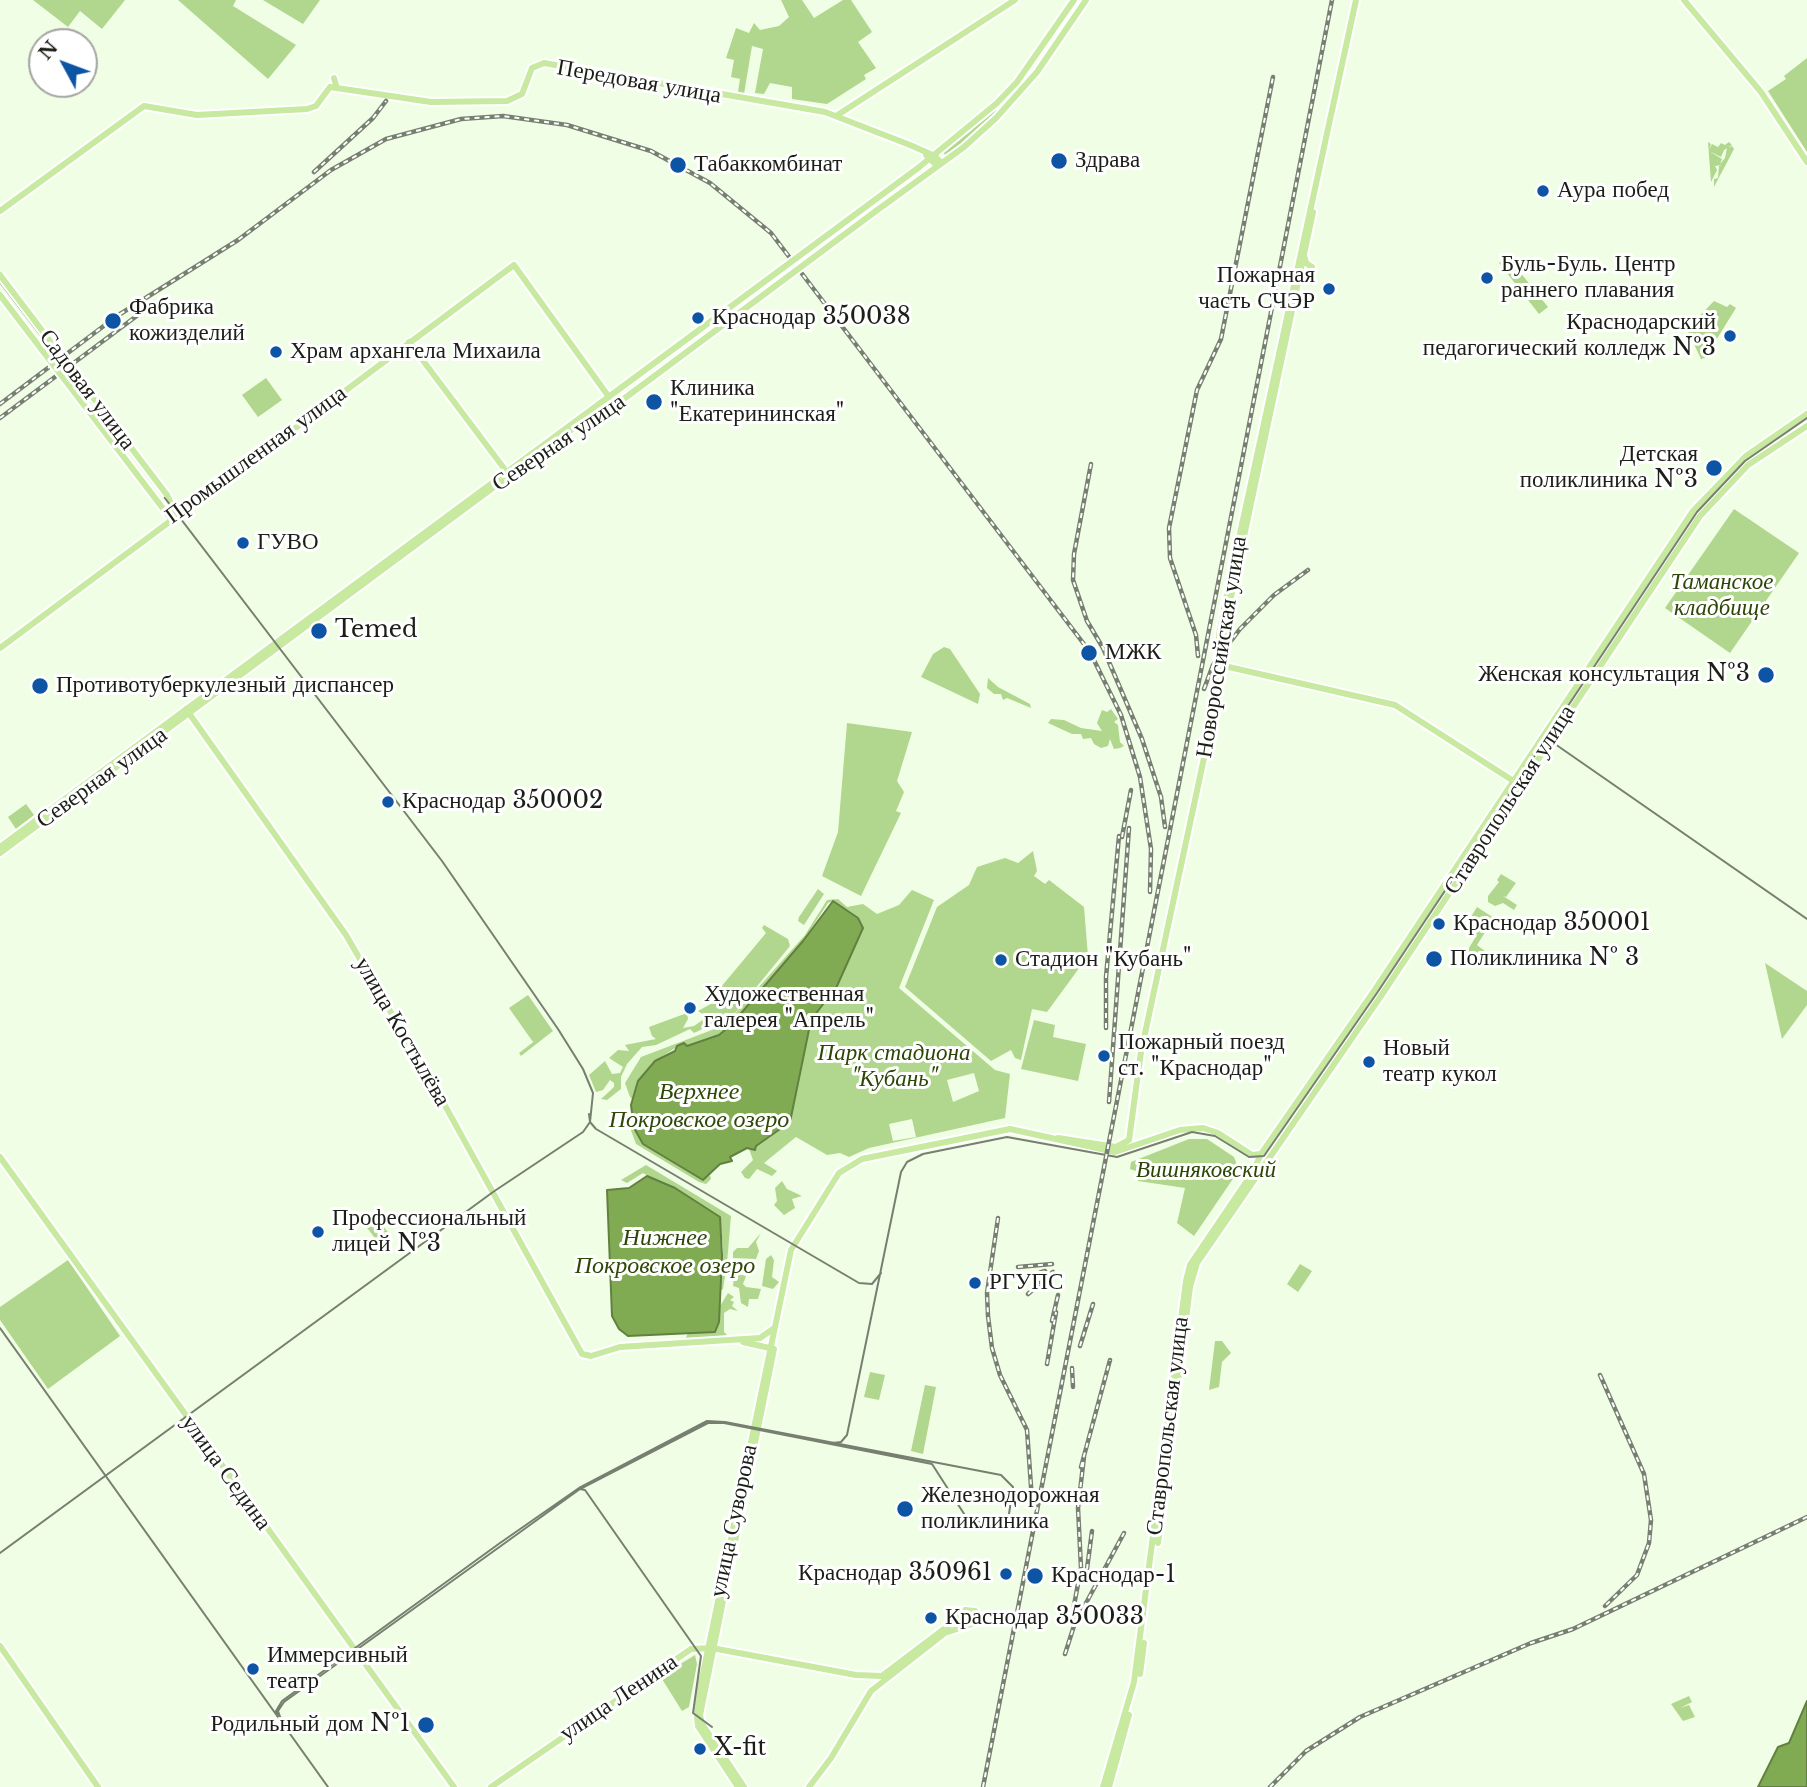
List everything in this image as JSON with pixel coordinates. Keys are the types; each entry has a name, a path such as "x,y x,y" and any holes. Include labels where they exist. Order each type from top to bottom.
{"main road":[{"path":"837,115 1009,0"},
{"path":"837,115 1014,0"},
{"name":"Северная улица","path":"0,853 971,128 1009,91 1074,0"},
{"name":"Северная улица","path":"508,473 579,424 625,398 979,134 1012,102 1086,0"},
{"name":"Новороссийская улица","path":"1058,1138 1116,1147 1129,1140 1141,1052 1213,716 1226,621 1358,0"},
{"name":"Новороссийская улица","path":"1220,665 1219,635 1244,510 1358,0"},
{"path":"1684,0 1761,92 1807,162"},
{"name":"Передовая улица","path":"0,211 144,106 212,115 307,109 316,106 333,88 436,105 505,104 521,99 535,69 545,65 837,115 933,157 939,164"},
{"name":"Передовая улица","path":"837,115 933,157"},
{"path":"918,168 922,163 920,152"},
{"path":"1304,254 1306,262 1312,267"},
{"name":"Промышленная улица","path":"0,648 185,507 514,265 609,397"},
{"name":"Садовая улица","path":"0,275 167,495 174,505 173,516"},
{"name":"Садовая улица","path":"0,295 158,502 173,516"},
{"path":"409,342 508,473"},
{"name":"Ставропольская улица","path":"1239,1200 1261,1154 1374,991 1512,780 1701,500 1746,456 1807,414"},
{"name":"Ставропольская улица","path":"1106,1787 1141,1665 1191,1279 1201,1257 1380,998 1519,785 1706,509 1748,466 1807,426"},
{"path":"174,505 185,507"},
{"path":"1220,665 1395,705 1519,785"},
{"name":"Северная улица","path":"0,847 188,711"},
{"name":"улица Костылёва","path":"188,711 346,935 448,1111 579,1350 587,1357 620,1348 734,1340"},
{"path":"1058,1138 1115,1152 1180,1130 1197,1128 1215,1131 1254,1156 1261,1154"},
{"name":"улица Суворова","path":"738,1787 696,1723 696,1707 772,1349 774,1328 795,1245 832,1182 846,1167 862,1159 1004,1129 1058,1138"},
{"path":"1243,1150 1257,1164"},
{"name":"улица Седина","path":"0,1157 454,1787"},
{"name":"Ставропольская улица","path":"1106,1787 1134,1682 1186,1277 1195,1256 1257,1164"},
{"path":"734,1340 760,1338 774,1328"},
{"path":"734,1340 772,1349"},
{"path":"709,1648 856,1675 882,1676 961,1614 970,1609 976,1613 975,1623 945,1633 871,1691 831,1758 809,1787"},
{"path":"961,1614 962,1621 967,1625"},
{"path":"0,1646 95,1787"},
{"name":"улица Суворова","path":"709,1648 701,1721 744,1787"},
{"name":"улица Ленина","path":"491,1787 691,1649 709,1648"},
{"path":"0,1654 95,1787"}],"green space":[{"path":"33,0 125,0 102,29 80,11 68,27"},
{"path":"178,0 236,0 233,6 296,45 268,79"},
{"path":"263,0 320,0 303,24"},
{"path":"781,0 802,0 814,18 843,0 851,0 872,32 858,42 876,68 864,75 866,79 827,104 792,99 792,87 770,83 764,94 755,93 763,49 752,46 744,94 738,92 740,79 731,77 734,60 726,58 736,28 749,33 754,23 760,30 779,26 789,17"},
{"path":"1078,0 1016,92 969,138 946,155 943,153 1001,102"},
{"path":"1807,58 1807,152 1768,91 1786,79 1784,76"},
{"path":"1708,142 1711,144 1709,150 1712,144 1718,147 1721,143 1725,145 1729,142 1732,145 1728,148 1732,146 1734,149 1714,187 1714,179 1718,178 1719,166 1722,165 1715,166 1717,170 1711,182","holes":["1727,148 1725,158 1720,164 1722,159 1709,151 1721,157"]},
{"path":"1507,256 1548,307 1539,314 1499,263"},
{"path":"1714,301 1736,308 1705,358 1701,359 1687,329"},
{"path":"266,378 282,400 258,417 242,395"},
{"name":"Таманское кладбище","path":"1734,509 1799,553 1730,653 1665,608"},
{"path":"944,647 950,649 980,694 978,704 921,677 933,654"},
{"path":"988,678 998,687 1030,704 1031,708 1007,698 1003,700 1001,694 994,694 987,688"},
{"path":"1111,709 1118,719 1114,722 1118,725 1120,742 1124,746 1120,748 1114,749 1110,739 1108,746 1101,748 1094,744 1091,738 1083,739 1081,734 1072,734 1048,723 1051,719 1064,720 1081,728 1102,731 1097,723 1102,710 1107,712"},
{"path":"847,723 912,732 897,781 904,792 896,811 901,813 861,896 822,876 838,832"},
{"path":"26,804 34,815 16,829 8,817"},
{"name":"Стадион \"Кубань\"","path":"1033,851 1037,871 1034,876 1045,884 1049,880 1084,907 1088,956 1047,1012 1032,1009 1021,1060 1015,1058 1011,1050 991,1061 905,987 937,907 969,885 977,867 1005,858 1018,863"},
{"path":"1501,874 1516,883 1506,897 1503,896 1517,905 1514,910 1503,903 1495,906 1488,902 1488,896 1499,882 1497,880"},
{"path":"818,889 824,894 804,925 798,921 799,917"},
{"name":"Парк стадиона \"Кубань\"","path":"912,890 934,900 899,988 995,1070 1010,1074 1005,1118 869,1148 849,1157 840,1153 827,1155 796,1137 764,1163 777,1171 772,1176 757,1169 749,1179 745,1178 741,1172 753,1160 749,1149 755,1150 756,1146 790,1122 811,1020 837,986 863,928 858,918 833,901 828,903 803,941 731,1025 719,1035 687,1046 683,1043 655,1061 632,1099 630,1097 625,1083 641,1057 725,1025 805,935 827,900 838,899 847,907 863,904 877,914 899,905","holes":["974,1073 979,1091 953,1102 947,1080","912,1119 916,1137 893,1141 889,1124"]},
{"path":"1477,907 1494,918 1477,945 1486,952 1480,962 1466,953 1475,938 1463,930"},
{"path":"764,925 788,939 790,946 727,1023 711,1025 694,1033 690,1029 656,1045 642,1047 627,1064 621,1077 621,1089 607,1100 601,1099 614,1087 614,1083 610,1080 603,1090 596,1092 589,1075 605,1061 612,1074 620,1073 623,1067 609,1058 618,1050 629,1051 625,1045 656,1039 649,1027 687,1013 688,1019 683,1028 694,1026 707,1017 698,1011 718,1000 716,993 766,933 762,928"},
{"path":"1765,963 1807,991 1807,1005 1782,1039"},
{"path":"528,995 553,1031 521,1056 519,1053 536,1040 533,1042 509,1008"},
{"path":"1034,1020 1055,1025 1053,1037 1086,1044 1078,1081 1021,1069"},
{"path":"632,1112 634,1128 643,1144 703,1180 710,1175 711,1179 706,1184 699,1182 636,1144 629,1125"},
{"name":"Вишняковский","path":"1189,1139 1207,1139 1234,1157 1239,1170 1194,1236 1177,1223 1185,1188 1138,1181 1138,1172 1130,1169 1131,1162"},
{"path":"646,1165 731,1216 727,1263 723,1289 720,1291 723,1248 720,1217 643,1173 627,1183 621,1180"},
{"path":"782,1181 787,1189 802,1196 792,1199 795,1208 784,1215 774,1205 777,1201 775,1188"},
{"path":"376,1217 391,1236 380,1245 365,1225"},
{"path":"761,1233 756,1242 759,1251 756,1259 733,1258 733,1252 737,1248 748,1248"},
{"path":"771,1255 774,1260 772,1277 779,1282 773,1289 762,1286 766,1259"},
{"path":"68,1260 120,1336 48,1389 0,1320 0,1307"},
{"path":"1300,1264 1312,1271 1298,1292 1287,1284"},
{"path":"738,1274 746,1276 743,1284 746,1287 761,1289 758,1299 749,1299 748,1307 741,1303 739,1288 733,1286 734,1277"},
{"path":"728,1293 734,1297 730,1300 738,1311 730,1309 724,1313 724,1332 729,1337 685,1340 688,1333 715,1331 719,1322 720,1306"},
{"path":"1215,1341 1222,1341 1231,1353 1222,1362 1219,1387 1209,1390"},
{"path":"870,1372 885,1375 879,1400 864,1397"},
{"path":"925,1385 936,1387 923,1454 911,1451"},
{"path":"695,1655 697,1664 689,1707 682,1711 662,1679 664,1674"},
{"path":"1689,1696 1692,1702 1680,1708 1689,1705 1695,1717 1683,1721 1671,1704"}],"water":[{"name":"Верхнее Покровское озеро","path":"833,901 858,918 863,928 837,986 811,1020 790,1122 756,1146 755,1150 747,1148 730,1157 732,1161 720,1164 703,1180 643,1144 634,1128 631,1105 638,1081 655,1061 675,1051 677,1046 684,1043 687,1046 719,1035 731,1025 803,941"},
{"name":"Нижнее Покровское озеро","path":"647,1176 675,1188 720,1217 722,1256 719,1322 715,1332 628,1336 619,1329 612,1316 607,1190 629,1188"},
{"path":"1807,1701 1807,1787 1758,1787 1778,1747 1789,1743"}],"tram line":[{"path":"0,282 442,861 558,1029 583,1069 593,1093 590,1122 583,1132 493,1192 0,1553"},
{"path":"832,1443 841,1442 847,1435 901,1172 907,1162 923,1154 1007,1137 1117,1157 1192,1132 1215,1136 1249,1157 1264,1156 1377,993 1697,512 1745,461 1807,418"},
{"path":"1539,747 1547,741 1555,744 1807,919"},
{"path":"589,1114 590,1122 596,1129 859,1283 872,1284 881,1273"},
{"path":"0,1328 328,1787"},
{"path":"280,1723 276,1711 282,1701 500,1543 579,1488 707,1421 725,1422 1001,1475 1013,1487 1009,1514 1004,1521 995,1524 968,1520 932,1464 724,1423 708,1423 580,1489 284,1702 278,1711 282,1722"},
{"path":"580,1489 585,1490 701,1656 693,1713 712,1727"}],"railway":[{"path":"983,1787 1332,0"},
{"path":"1198,656 1196,635 1170,558 1169,528 1197,390 1221,339 1273,77"},
{"path":"314,172 373,118 386,101"},
{"path":"0,404 117,316 238,240 331,170 386,139 461,119 503,116 567,125 651,151 710,183 771,233 1090,652 1121,715 1140,777 1151,849 1150,892"},
{"path":"0,418 154,303"},
{"path":"1091,464 1074,554 1073,580 1087,621 1103,648 1142,739 1161,797 1165,827"},
{"path":"1204,689 1213,665 1240,629 1274,595 1308,570"},
{"path":"1122,837 1131,790"},
{"path":"1109,1102 1129,828"},
{"path":"1106,1028 1106,977 1119,836"},
{"path":"998,1218 987,1293 988,1316 992,1348 1000,1375 1027,1430 1032,1500"},
{"path":"1018,1267 1052,1264"},
{"path":"1021,1279 1045,1271"},
{"path":"1028,1294 1053,1272"},
{"path":"1052,1321 1058,1295"},
{"path":"1080,1346 1093,1304"},
{"path":"1047,1364 1056,1312"},
{"path":"1081,1467 1110,1360"},
{"path":"1072,1368 1073,1387"},
{"path":"1600,1375 1644,1474 1651,1520 1649,1543 1637,1575 1605,1606"},
{"path":"1072,1616 1081,1568 1078,1508 1084,1457"},
{"path":"1270,1787 1306,1751 1360,1717 1531,1643 1573,1629 1807,1517"},
{"path":"1087,1569 1092,1531"},
{"path":"1079,1616 1124,1533"},
{"path":"1065,1654 1080,1607"}],"place":[{"name":"Здрава","path":"1059,161"},
{"name":"Табаккомбинат","path":"678,165"},
{"name":"Аура побед","path":"1543,191"},
{"name":"Буль-Буль. Центр раннего плавания","path":"1487,278"},
{"name":"Пожарная часть СЧЭР","path":"1329,289"},
{"name":"Краснодар 350038","path":"698,318"},
{"name":"Фабрика кожизделий","path":"113,321"},
{"name":"Краснодарский педагогический колледж №3","path":"1730,336"},
{"name":"Храм архангела Михаила","path":"276,352"},
{"name":"Клиника \"Екатерининская\"","path":"654,402"},
{"name":"Детская поликлиника №3","path":"1714,468"},
{"name":"ГУВО","path":"243,543"},
{"name":"Temed","path":"319,631"},
{"name":"МЖК","path":"1089,653"},
{"name":"Женская консультация №3","path":"1766,675"},
{"name":"Противотуберкулезный диспансер","path":"40,686"},
{"name":"Краснодар 350002","path":"388,802"},
{"name":"Краснодар 350001","path":"1439,924"},
{"name":"Поликлиника № 3","path":"1434,959"},
{"name":"Стадион \"Кубань\"","path":"1001,960"},
{"name":"Художественная галерея \"Апрель\"","path":"690,1008"},
{"name":"Пожарный поезд ст. \"Краснодар\"","path":"1104,1056"},
{"name":"Новый театр кукол","path":"1369,1062"},
{"name":"Профессиональный лицей №3","path":"318,1232"},
{"name":"РГУПС","path":"975,1283"},
{"name":"Железнодорожная поликлиника","path":"905,1509"},
{"name":"Краснодар 350961","path":"1006,1574"},
{"name":"Краснодар-1","path":"1035,1576"},
{"name":"Краснодар 350033","path":"931,1618"},
{"name":"Иммерсивный театр","path":"253,1669"},
{"name":"Родильный дом №1","path":"426,1725"},
{"name":"X-fit","path":"700,1749"}]}
